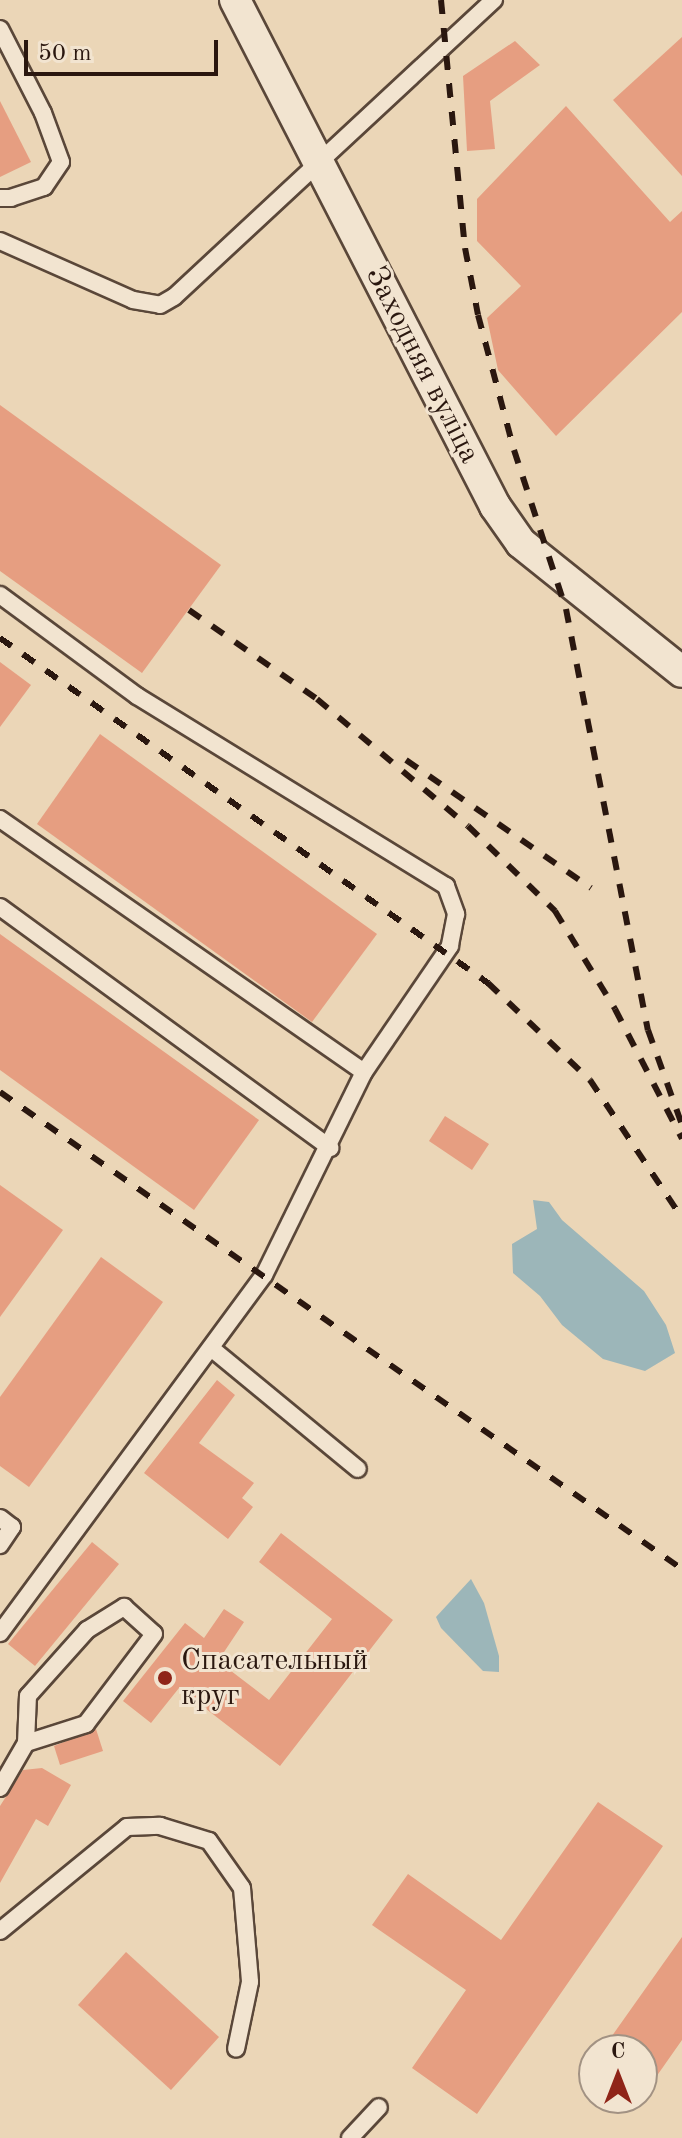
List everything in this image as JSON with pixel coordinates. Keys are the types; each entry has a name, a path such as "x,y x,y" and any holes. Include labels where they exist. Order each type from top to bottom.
{"street":[{"name":"Заходняя вуліца","path":"235,0 495,506 521,543 682,672"}],"lane":[{"path":"0,241 133,300 160,305 174,297 494,0"},
{"path":"0,29 43,113 61,162 44,187 11,198 0,198"},
{"path":"0,595 137,696 446,886 456,914 450,946 364,1072 330,1148 264,1275 0,1633"},
{"path":"0,819 364,1072"},
{"path":"0,907 330,1148"},
{"path":"211,1348 358,1469"},
{"path":"0,1518 12,1527 0,1545"},
{"path":"0,1788 26,1743 28,1696 87,1630 124,1607 154,1634 86,1724 26,1743"},
{"path":"0,1931 127,1827 160,1826 209,1841 242,1888 250,1982 236,2049"},
{"path":"350,2138 379,2107"}],"water":[{"path":"533,1200 549,1202 562,1220 644,1291 666,1325 675,1353 645,1371 603,1359 562,1325 540,1296 513,1273 512,1244 537,1229"},
{"path":"471,1579 484,1603 499,1656 499,1672 483,1671 441,1628 436,1617"}],"building":[{"path":"682,37 682,176 613,100"},
{"path":"515,41 540,65 490,101 495,149 467,151 463,76"},
{"path":"0,101 31,162 0,177"},
{"path":"566,106 670,222 682,211 682,312 556,436 498,370 487,318 521,286 477,241 477,199"},
{"path":"0,405 221,565 142,673 0,571"},
{"path":"0,662 31,685 0,727"},
{"path":"100,734 377,934 312,1022 37,824"},
{"path":"0,934 259,1120 194,1210 0,1070"},
{"path":"445,1116 489,1144 472,1170 429,1141"},
{"path":"0,1185 63,1230 0,1317"},
{"path":"101,1257 163,1302 29,1487 0,1466 0,1397"},
{"path":"217,1380 235,1395 199,1443 254,1483 242,1498 253,1507 228,1539 144,1473"},
{"path":"281,1533 393,1620 280,1766 179,1688 151,1723 123,1701 185,1623 204,1638 224,1609 244,1622 218,1661 269,1700 332,1619 259,1562"},
{"path":"92,1542 119,1564 35,1666 8,1644"},
{"path":"96,1729 103,1751 60,1765 54,1746"},
{"path":"42,1768 71,1785 48,1826 36,1819 0,1883 0,1806 23,1770"},
{"path":"598,1802 663,1846 477,2114 412,2068 466,1990 372,1925 408,1874 501,1940"},
{"path":"682,1937 682,2040 658,2074 658,2034 613,2034"},
{"path":"126,1952 219,2037 171,2090 78,2005"}],"railway":[{"path":"441,0 465,248 478,315 514,450 566,609 648,1030 682,1125"},
{"path":"189,610 317,699 468,826 555,911 615,1009 682,1139"},
{"path":"0,638 488,983 590,1080 682,1218"},
{"path":"406,760 591,888"},
{"path":"0,1092 682,1569"}],"place":[{"name":"Спасательный круг","path":"165,1678"}]}
